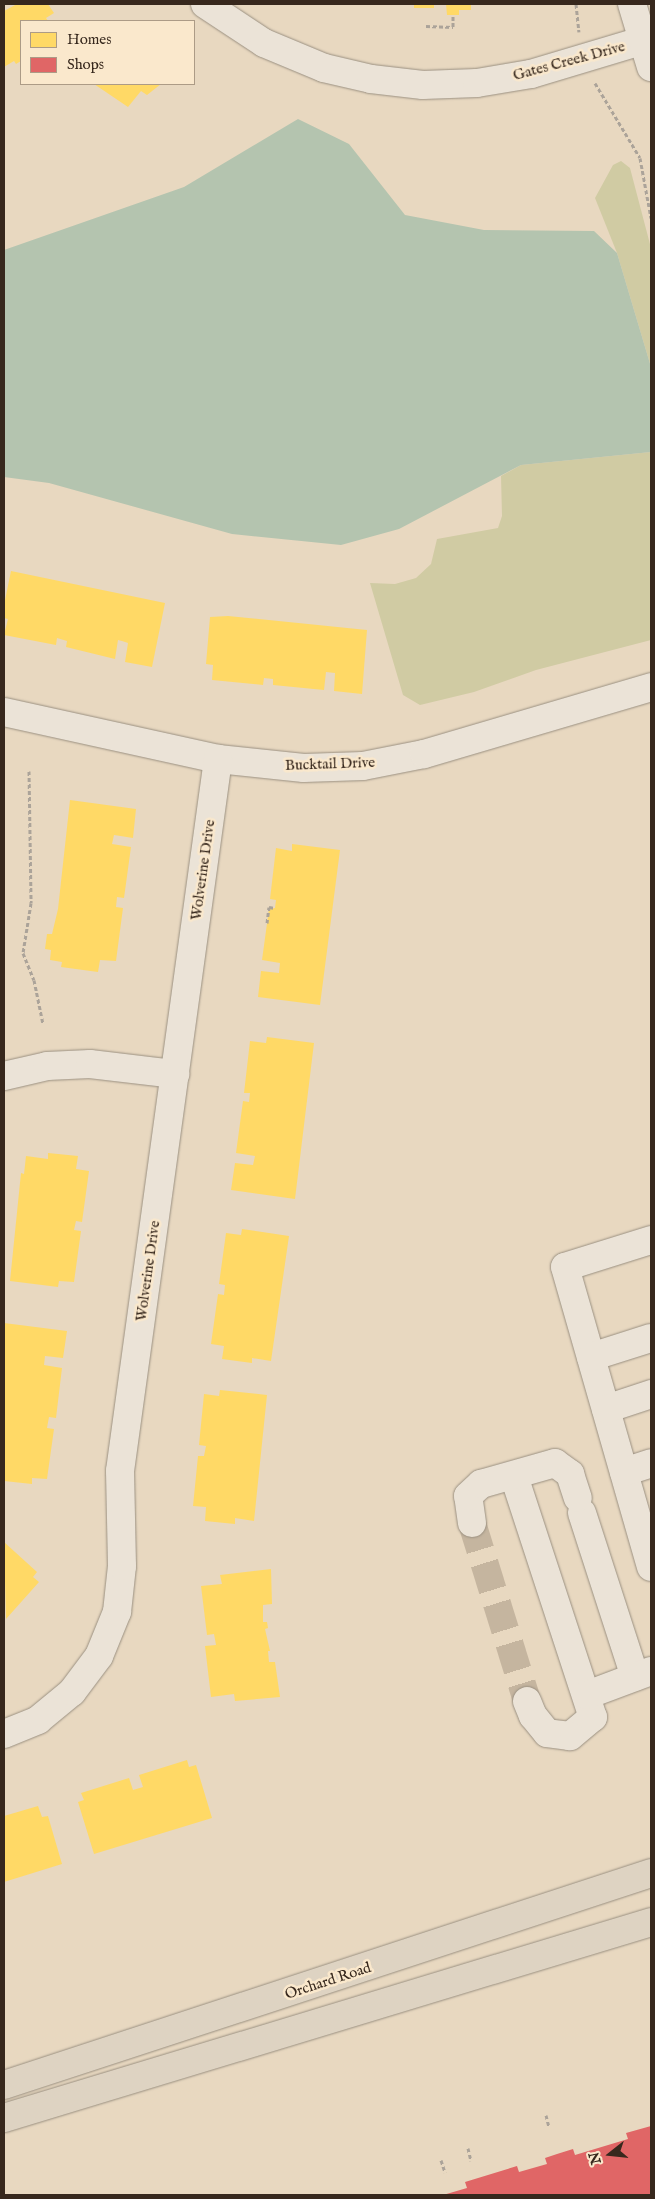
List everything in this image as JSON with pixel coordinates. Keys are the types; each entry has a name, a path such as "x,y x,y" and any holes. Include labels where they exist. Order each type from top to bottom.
{"main road":[{"name":"Orchard Road","path":"4,2086 651,1873"},
{"path":"4,2118 651,1922"}],"street":[{"name":"Gates Creek Drive","path":"205,4 264,43 324,68 371,80 422,85 477,83 531,74 647,40"},
{"path":"632,4 647,40 651,67"},
{"name":"Bucktail Drive","path":"4,712 218,759 304,768 364,766 424,754 651,687"},
{"name":"Wolverine Drive","path":"4,1734 38,1720 72,1692 99,1656 117,1612 122,1566 120,1472 218,759"},
{"path":"4,1076 47,1066 90,1064 175,1074"},
{"path":"651,1240 565,1268 651,1568"},
{"path":"591,1358 651,1338"},
{"path":"606,1409 651,1394"},
{"path":"472,1523 468,1496 481,1484 555,1463 570,1474 580,1506 643,1674 587,1695"},
{"path":"624,1472 651,1464"},
{"path":"514,1476 593,1717 570,1736 547,1733 533,1716 527,1701"}],"path":[{"path":"576,4 580,41"},
{"path":"426,26 453,27 453,15"},
{"path":"592,77 640,158 651,218"},
{"path":"29,771 31,903 23,953 34,980 43,1024"},
{"path":"267,923 269,907 275,908"},
{"path":"546,2115 549,2127"},
{"path":"468,2148 471,2161"},
{"path":"441,2160 445,2172"}],"shaded area":[{"path":"298,119 349,144 405,215 484,230 594,231 617,253 651,367 651,452 521,465 399,529 341,545 232,534 49,483 4,477 4,250 184,187"},
{"path":"621,161 630,168 651,248 651,367 617,253 595,198 613,165"},
{"path":"651,452 651,640 536,670 474,692 420,705 403,695 370,583 395,584 416,578 431,564 437,539 498,528 502,516 501,476 521,465"}],"building: Homes":[{"path":"17,4 48,4 54,13 46,18 47,20 20,20 20,62 16,64 14,61 4,67 4,11"},
{"path":"414,4 434,4 434,8 414,8"},
{"path":"446,4 471,4 471,10 459,10 459,15 447,15"},
{"path":"95,85 160,85 147,95 141,91 128,107"},
{"path":"11,571 165,603 152,667 125,662 128,643 118,640 115,659 66,647 67,641 57,638 56,645 4,635 8,619 4,618 4,605"},
{"path":"228,616 367,630 362,694 334,691 335,673 326,672 324,690 273,685 273,679 264,678 263,685 212,680 213,665 206,664 210,617"},
{"path":"70,800 136,809 133,838 114,835 112,844 131,847 124,898 117,897 116,907 123,908 116,961 100,960 98,972 61,967 62,962 50,960 51,950 45,949 47,934 52,934 58,909"},
{"path":"292,844 340,850 320,1005 258,997 261,971 279,973 280,963 262,960 269,909 275,908 276,900 270,899 276,848 292,851"},
{"path":"267,1037 314,1043 295,1199 231,1190 235,1163 253,1165 255,1156 236,1153 243,1101 249,1102 250,1093 244,1093 250,1041 266,1043"},
{"path":"48,1153 78,1156 76,1169 89,1171 82,1222 76,1221 74,1230 81,1231 74,1282 59,1281 58,1287 10,1281 21,1173 24,1174 26,1156 48,1159"},
{"path":"242,1229 289,1236 271,1361 252,1358 252,1363 222,1359 224,1346 211,1344 218,1294 224,1295 225,1285 219,1284 226,1233 241,1235"},
{"path":"4,1323 67,1331 63,1358 45,1356 44,1365 62,1368 56,1418 49,1417 47,1428 54,1429 47,1479 32,1478 32,1484 4,1481"},
{"path":"220,1390 267,1395 254,1521 235,1518 235,1524 205,1521 206,1507 193,1506 198,1456 204,1456 206,1446 199,1445 204,1394 219,1396"},
{"path":"4,1542 37,1572 33,1577 39,1582 6,1619"},
{"path":"271,1569 272,1604 263,1605 263,1622 267,1622 268,1628 265,1629 270,1651 268,1651 269,1662 275,1662 280,1697 235,1701 234,1694 211,1697 205,1646 216,1645 214,1634 207,1635 201,1586 222,1584 220,1575"},
{"path":"187,1760 189,1767 196,1765 212,1818 94,1854 78,1802 84,1800 81,1793 129,1778 133,1790 143,1787 139,1775"},
{"path":"38,1806 42,1817 48,1816 62,1864 4,1882 4,1816"}],"building: Shops":[{"path":"651,2126 651,2195 443,2195 467,2188 465,2182 517,2166 519,2172 547,2164 545,2158 573,2149 575,2155 628,2139 626,2133"}],"tunnel":[{"path":"472,1523 527,1701"}]}
